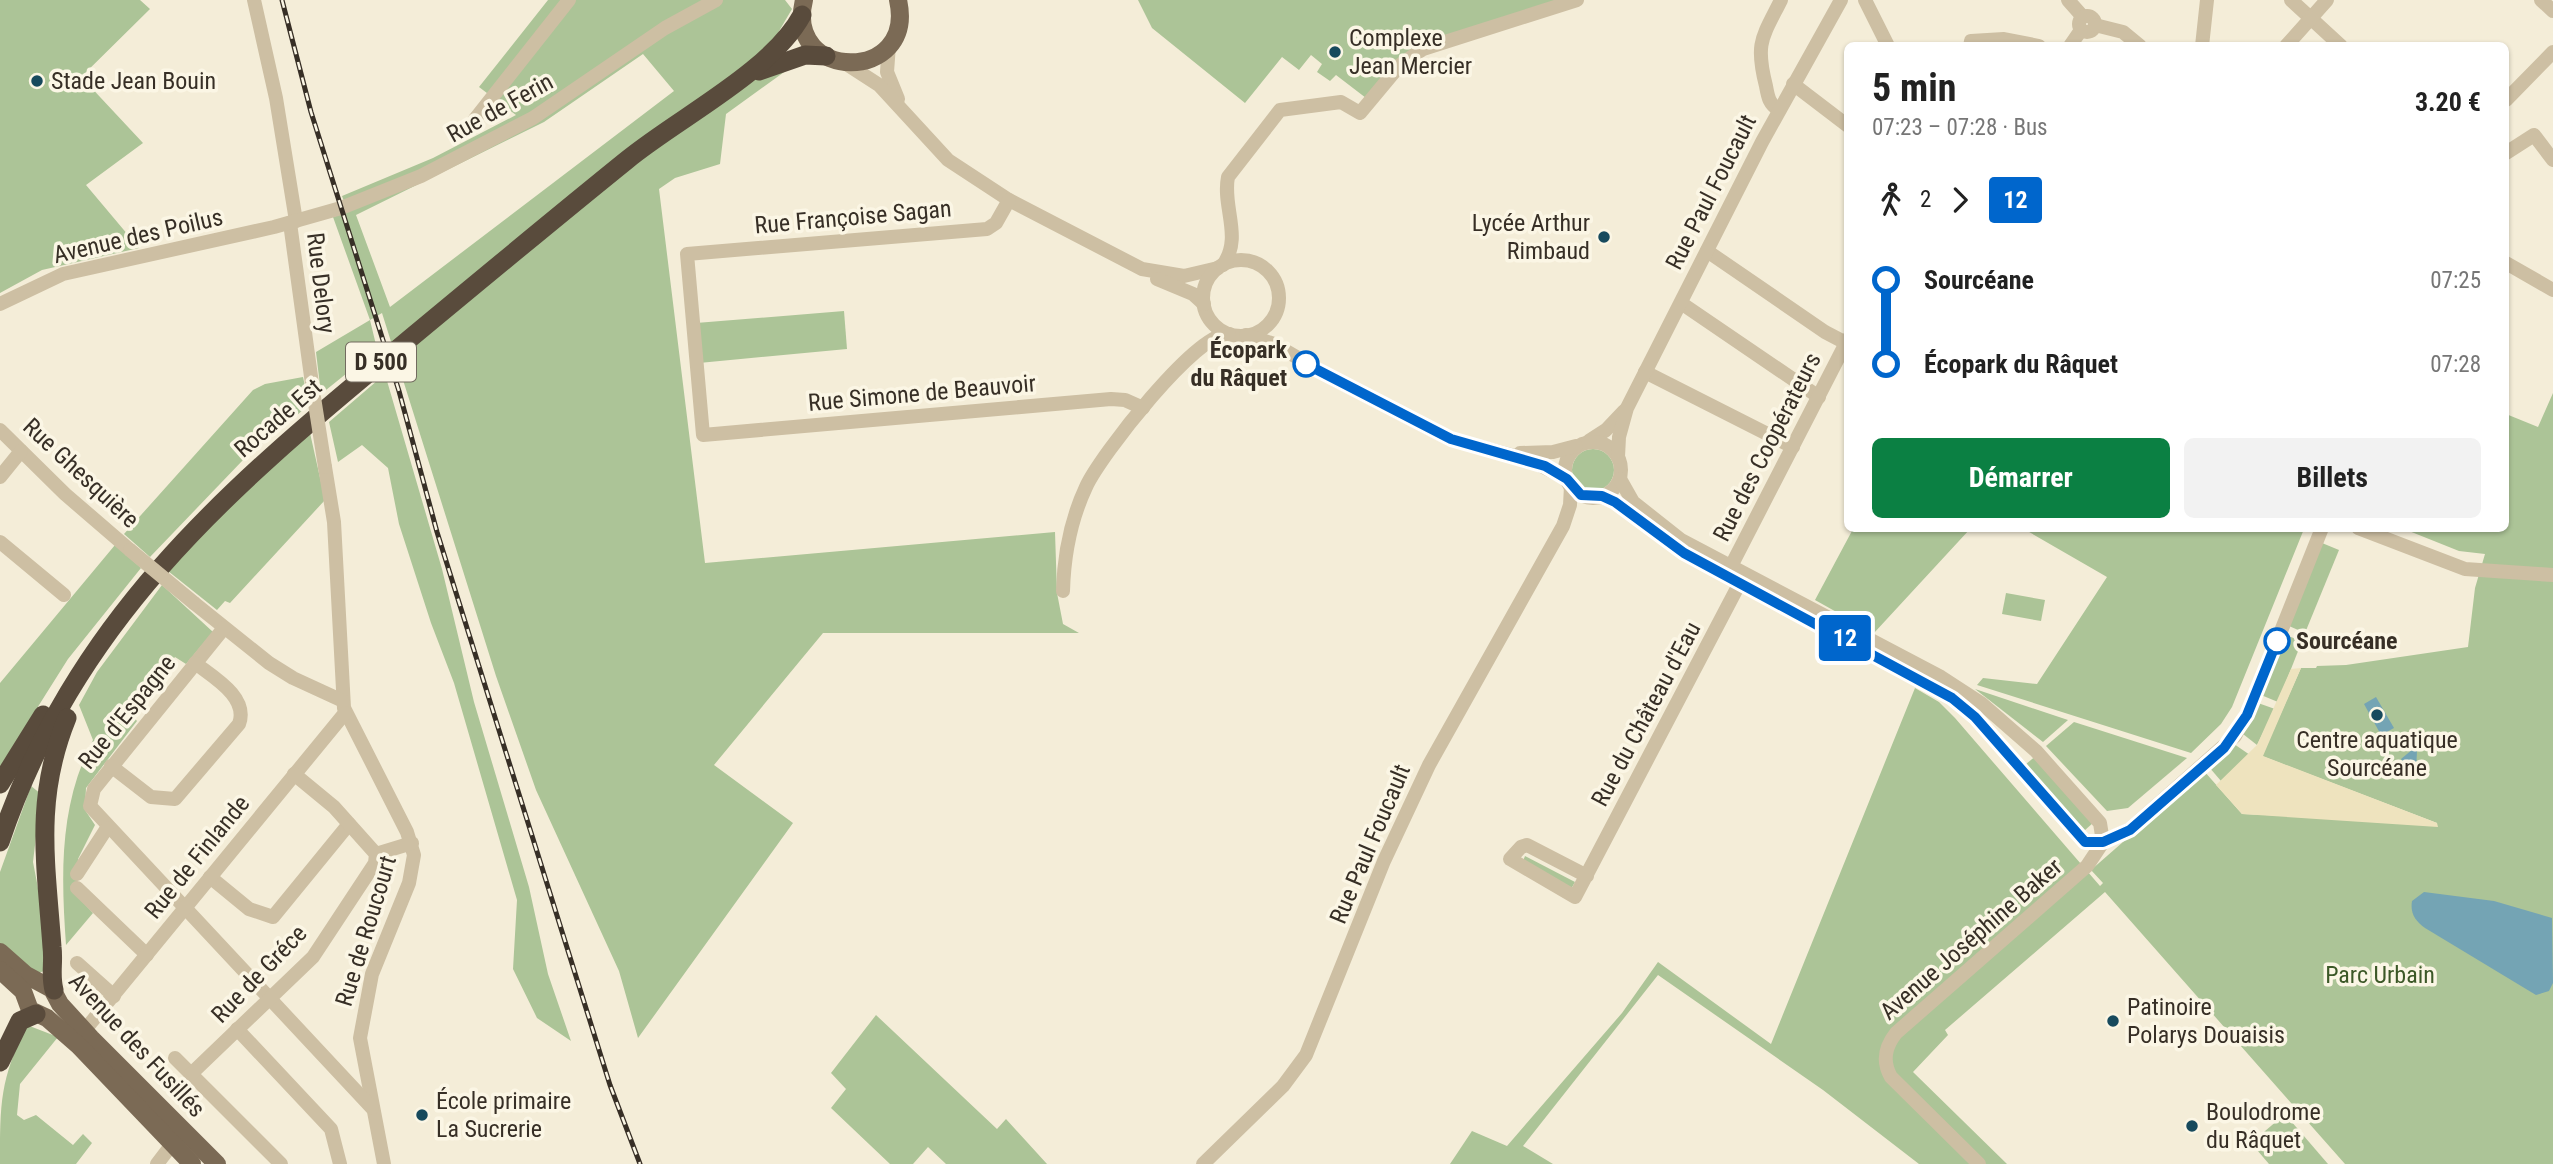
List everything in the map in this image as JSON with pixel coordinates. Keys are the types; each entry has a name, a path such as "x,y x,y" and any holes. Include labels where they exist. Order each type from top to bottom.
{"highway":[{"name":"Rocade Est","path":"0,842 50,727 74,683 113,626 185,538 254,470 636,152 780,46 802,6"},
{"name":"Rocade Est","path":"721,92 753,74 793,58 835,60"},
{"path":"0,784 76,666 113,626"},
{"path":"55,994 43,835 47,784 67,716 113,626"},
{"path":"0,1062 17,1025 26,1016 39,1015"}],"main road":[{"path":"802,6 809,39 835,60 871,59 889,45 897,32 902,5"},
{"path":"0,952 10,973"},
{"name":"Avenue des Fusillés","path":"10,973 55,994 85,1031 216,1164"},
{"name":"Avenue des Fusillés","path":"10,973 24,993 28,1008 83,1050 192,1164"},
{"path":"39,1015 54,1008 55,994"}],"street":[{"name":"Rue Delory","path":"254,0 276,98 313,391"},
{"path":"475,119 569,0"},
{"name":"Rue de Ferin","path":"293,222 381,193 498,138 574,92 665,28 716,0"},
{"path":"1196,350 1207,326 1205,287 1230,253 1232,224 1228,177 1280,110 1341,102 1360,113 1400,65 1423,49 1577,0"},
{"path":"1779,110 1769,99 1759,52 1761,39 1781,0"},
{"name":"Rue Paul Foucault","path":"1618,457 1620,432 1627,408 1779,110 1841,0"},
{"path":"1865,0 1886,42"},
{"path":"2068,0 2086,24 2123,32 2135,42"},
{"path":"2202,42 2207,0"},
{"path":"2291,0 2337,42"},
{"path":"2290,42 2327,0"},
{"path":"2541,0 2553,11"},
{"path":"2073,42 2086,24"},
{"path":"1970,42 2004,39 2019,42"},
{"path":"889,45 886,63 889,80 909,118"},
{"path":"2509,97 2553,52"},
{"path":"835,60 870,77 948,160 1009,200 1125,262 1194,294 1215,325 1229,334"},
{"path":"1793,84 1844,123"},
{"path":"2509,151 2534,135 2553,160"},
{"name":"Rue Françoise Sagan","path":"703,435 687,254 987,229 996,223 1009,200"},
{"name":"Avenue des Poilus","path":"0,303 63,274 209,244 293,222"},
{"path":"1232,224 1241,250 1268,271 1278,287 1276,314 1282,338 1298,359"},
{"path":"1707,251 1825,332 1844,340"},
{"path":"1125,262 1153,272 1184,276 1241,260 1258,264"},
{"path":"2509,265 2553,290"},
{"path":"1681,303 1819,397"},
{"path":"1246,335 1262,330 1276,314"},
{"path":"1063,591 1069,537 1086,486 1111,444 1196,350 1218,334 1246,335 1270,342 1451,439 1537,463 1569,483 1581,495 1600,497 1619,504 1676,548 1742,578 1952,698 1975,717 2083,840 2103,842 2130,830 2235,736 2247,715 2320,532"},
{"name":"Rue des Coopérateurs","path":"1729,571 1844,347"},
{"path":"1645,372 1793,447"},
{"name":"Rue de Roucourt","path":"313,391 334,522 344,707 412,843 413,870 372,975 361,1033 361,1051 384,1164"},
{"name":"Rue Simone de Beauvoir","path":"703,435 1111,399 1125,400 1143,408"},
{"name":"Rue Paul Foucault","path":"1584,444 1606,430 1627,408"},
{"name":"Rue Ghesquière","path":"0,430 130,550 224,628 293,678 344,707"},
{"path":"1502,452 1553,452 1584,444 1607,445 1618,457 1620,479 1630,499 1660,525 1729,571"},
{"path":"1569,483 1567,460 1584,444"},
{"path":"0,477 21,451"},
{"path":"1600,497 1613,490 1620,479"},
{"name":"Rue Paul Foucault","path":"1203,1164 1283,1086 1306,1055 1416,791 1563,526 1570,505 1569,483"},
{"name":"Rue Paul Foucault","path":"1563,526 1600,497"},
{"path":"2368,532 2465,569 2553,575"},
{"path":"0,542 64,595"},
{"path":"1742,578 1941,677 1981,703 2036,751 2100,823 2103,842"},
{"name":"Rue du Château d'Eau","path":"1587,876 1527,845 1510,859 1512,863 1575,897 1587,876 1742,578"},
{"name":"Rue d'Espagne","path":"107,828 89,803 92,792 224,628"},
{"path":"111,766 148,796 175,799 230,735 241,719 234,695 195,663"},
{"name":"Rue de Finlande","path":"85,1031 294,774 344,707"},
{"path":"294,774 349,824 376,854 412,843"},
{"path":"210,877 249,909 273,917 349,824"},
{"path":"147,955 77,881 107,828 373,1109"},
{"name":"Avenue Joséphine Baker","path":"1979,1164 1891,1077 1885,1059 1888,1045 1896,1033 2087,866 2103,842"},
{"name":"Rue de Gréce","path":"191,1074 316,954 373,867 376,854"},
{"path":"77,962 114,996"},
{"path":"237,1029 331,1129 340,1164"},
{"path":"175,1058 281,1164"},
{"path":"157,1164 173,1143"}],"green space":[{"path":"0,0 140,0 150,9 71,87 86,82 143,143 86,185 139,248 42,270 0,293"},
{"path":"548,0 785,0 792,9 775,38 787,70 726,114 720,164 675,178 659,189 705,563 1055,532 1057,593 1063,624 1079,633 823,633 714,765 793,823 638,1038 619,971 536,790 496,676 382,313 370,320 333,217 348,212 342,196 433,158 516,115 479,87","holes":["643,54 674,91 390,307 356,215 544,122"]},
{"path":"1138,0 1562,0 1435,39 1366,98 1336,75 1330,81 1317,72 1322,64 1311,55 1299,70 1282,57 1245,103 1152,28"},
{"path":"844,311 847,349 699,363 696,323"},
{"path":"370,320 377,349 321,394 316,352"},
{"path":"385,374 442,569 474,702 529,887 548,974 571,1041 537,1018 513,969 517,900 454,683 431,623 399,524 388,468 362,445 338,462 329,422"},
{"path":"303,377 309,405 243,460 150,557 124,534 253,390 265,384"},
{"name":"Parc Urbain","path":"2553,393 2553,1164 2345,1164 2105,892 1945,1030 1948,1035 1913,1072 2007,1164 1919,1164 1823,1090 1658,975 1523,1146 1553,1164 1450,1164 1472,1131 1507,1146 1622,1013 1658,962 1771,1044 1915,688 1939,702 1955,718 2100,886 2103,883 2091,870 2204,771 2242,814 2437,823 2262,756 2301,668 2346,665 2468,647 2475,588 2485,554 2459,551 2412,532 2509,532 2509,415 2538,427"},
{"path":"310,433 325,500 230,603 225,601 217,610 168,571 231,505"},
{"path":"1593,449 1608,455 1614,470 1608,485 1593,491 1578,485 1572,470 1578,455"},
{"path":"1851,532 1967,532 1874,633 1815,600"},
{"path":"2029,532 2303,532 2232,707 2221,724 2191,753 1977,685 1983,678 2037,684 2107,577"},
{"path":"2322,543 2339,550 2305,633 2289,626"},
{"path":"115,545 141,568 68,659 0,767 0,683"},
{"path":"162,585 213,632 186,664 175,657 130,713 137,721 86,788 85,810 95,825 78,859 77,896 93,913 66,945 63,866 68,815 82,765 93,740 79,705 97,672"},
{"path":"2006,593 2045,600 2041,621 2002,614"},
{"path":"2288,636 2302,641 2278,702 2261,695"},
{"path":"1975,689 2068,720 2043,742"},
{"path":"2258,703 2275,709 2257,745 2243,734"},
{"path":"2074,722 2187,758 2128,808 2107,811 2046,746"},
{"path":"2234,744 2250,755 2221,781 2209,767"},
{"path":"2036,756 2094,822 2084,831 2026,764"},
{"path":"31,786 41,794 33,862 42,909 44,971 36,974 0,944 0,872"},
{"path":"1525,856 1575,882 1570,891 1521,866"},
{"path":"876,1015 997,1129 1006,1119 1047,1164 946,1164 928,1147 913,1164 890,1164 831,1108 846,1089 831,1073"},
{"path":"27,1025 58,1037 20,1084 17,1115 24,1120 36,1115 73,1145 83,1134 92,1143 76,1164 0,1164 3,1092 11,1061"},
{"path":"2285,1114 2328,1164 2269,1164 2251,1143"}],"shaded area":[{"path":"2301,668 2263,756 2437,823 2438,827 2242,814 2216,785 2257,745 2291,669"}],"water":[{"path":"2376,697 2394,728 2381,735 2364,704"},
{"path":"2413,749 2417,750 2416,773 2413,775 2401,759"},
{"path":"2424,892 2494,901 2552,918 2553,983 2549,991 2536,995 2421,925 2414,916 2412,901"}],"railway":[{"path":"282,0 311,112 399,391 437,532 610,1085 640,1164"}],"bus line":[{"name":"12","path":"1306,364 1451,439 1530,460 1551,469 1567,479 1581,495 1592,498 1602,496 1615,502 1684,553 1936,687 1975,717 2085,842 2103,842 2130,830 2224,748 2235,736 2247,715 2277,641"}],"place":[{"name":"Complexe Jean Mercier","path":"1335,52"},
{"name":"Stade Jean Bouin","path":"37,81"},
{"name":"Lycée Arthur Rimbaud","path":"1604,237"},
{"name":"Écopark du Râquet","path":"1306,364"},
{"name":"Sourcéane","path":"2277,641"},
{"name":"Centre aquatique Sourcéane","path":"2377,715"},
{"name":"Patinoire Polarys Douaisis","path":"2113,1021"},
{"name":"École primaire La Sucrerie","path":"422,1115"},
{"name":"Boulodrome du Râquet","path":"2192,1126"}]}
